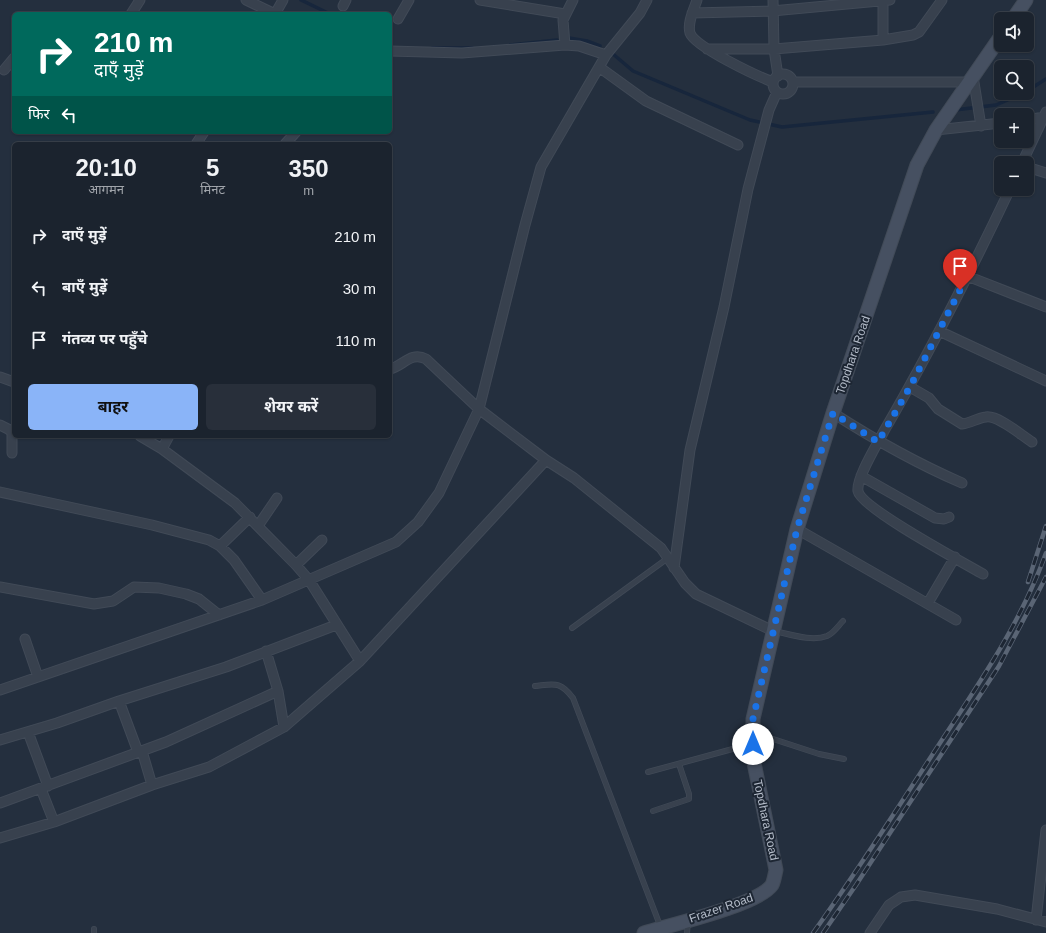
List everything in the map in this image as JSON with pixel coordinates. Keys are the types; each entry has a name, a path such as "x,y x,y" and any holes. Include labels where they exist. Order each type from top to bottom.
{"street":[{"path":"132,12 140,0"},
{"path":"246,0 271,12"},
{"path":"276,12 283,0"},
{"path":"398,19 409,0"},
{"path":"480,0 565,14"},
{"path":"565,45 563,20 573,0"},
{"path":"0,690 262,600 396,542 418,522 439,492 480,409 525,225 541,167 606,55 640,13 647,0"},
{"path":"697,0 692,13 689,28 690,34 698,43 745,70 775,79 785,74 793,82"},
{"path":"674,568 690,450 724,306 748,189 762,131 777,92 775,90 772,11 773,0"},
{"path":"692,13 772,11 885,0 883,40"},
{"path":"707,48 774,49 883,40 913,35 919,32 942,0"},
{"path":"1018,12 1026,0"},
{"path":"392,51 462,53 565,45 580,46 606,55"},
{"name":"Topdhara Road","path":"772,884 776,870 758,789 753,758 753,719 797,529 833,413 918,165 936,130 994,46"},
{"path":"4,70 12,60"},
{"path":"599,68 646,101 738,145"},
{"path":"793,82 971,79 976,94 981,126"},
{"path":"777,92 785,94 788,93 791,90 793,82"},
{"path":"1034,118 1045,114"},
{"path":"1025,156 1045,114"},
{"path":"936,130 994,124"},
{"path":"287,142 294,134"},
{"path":"1034,169 1046,173"},
{"path":"983,574 882,515 861,497 858,492 861,476 878,442 910,387 1007,196"},
{"path":"967,276 1046,307"},
{"path":"939,331 1046,381"},
{"path":"392,368 409,358 422,357 480,409 546,460 574,478 661,548 685,583 696,594 773,631"},
{"path":"0,377 12,381"},
{"path":"910,387 929,398 938,409 962,424 972,423 984,417 994,417 1032,442"},
{"path":"833,413 878,442 930,469 962,483"},
{"path":"0,425 8,428 12,432 12,453"},
{"path":"143,438 162,449 235,503 250,517 309,580 360,661"},
{"path":"162,449 168,438"},
{"path":"0,838 54,822 152,785 209,767 284,727 360,661 546,460"},
{"path":"861,476 935,518 944,519 949,517"},
{"path":"0,492 185,533 220,546 234,560 262,600"},
{"path":"258,526 277,498"},
{"path":"220,546 250,517"},
{"path":"797,529 956,620"},
{"path":"296,565 322,540"},
{"path":"928,603 955,557"},
{"path":"0,587 94,604 113,602 134,587 154,587 186,594 200,599 219,615"},
{"path":"0,740 226,667 336,625"},
{"path":"25,639 38,677"},
{"path":"266,652 278,691 284,727"},
{"path":"0,804 166,742 278,691"},
{"path":"119,701 152,785"},
{"path":"28,732 54,822"},
{"path":"1036,920 1046,830"},
{"name":"Frazer Road","path":"644,933 738,905 764,893 772,884"},
{"path":"870,933 889,905 901,896 915,895 997,909 1046,922"}],"lane":[{"path":"572,628 668,558"},
{"path":"773,631 811,638 826,636 835,631 843,621"},
{"path":"535,686 552,684 564,687 573,698 661,928"},
{"path":"648,772 679,764 753,738 844,759"},
{"path":"653,811 689,799 689,794 679,764"},
{"path":"687,933 688,920"}],"waterway":[{"path":"301,0 326,12"},
{"path":"569,38 587,41 600,46"},
{"path":"510,45 557,40"},
{"path":"432,48 472,48"},
{"path":"613,54 633,71 750,120 782,127 933,112"},
{"path":"1034,87 1046,79"},
{"path":"955,110 996,105 1007,100"}],"railway":[{"path":"1028,582 1046,526"},
{"path":"813,933 877,840 998,653 1024,604 1046,553"},
{"path":"823,933 999,666 1046,577"}],"route":[{"path":"753,744 753,719 775,618 797,529 833,413 878,442 910,387 960,290"}]}
